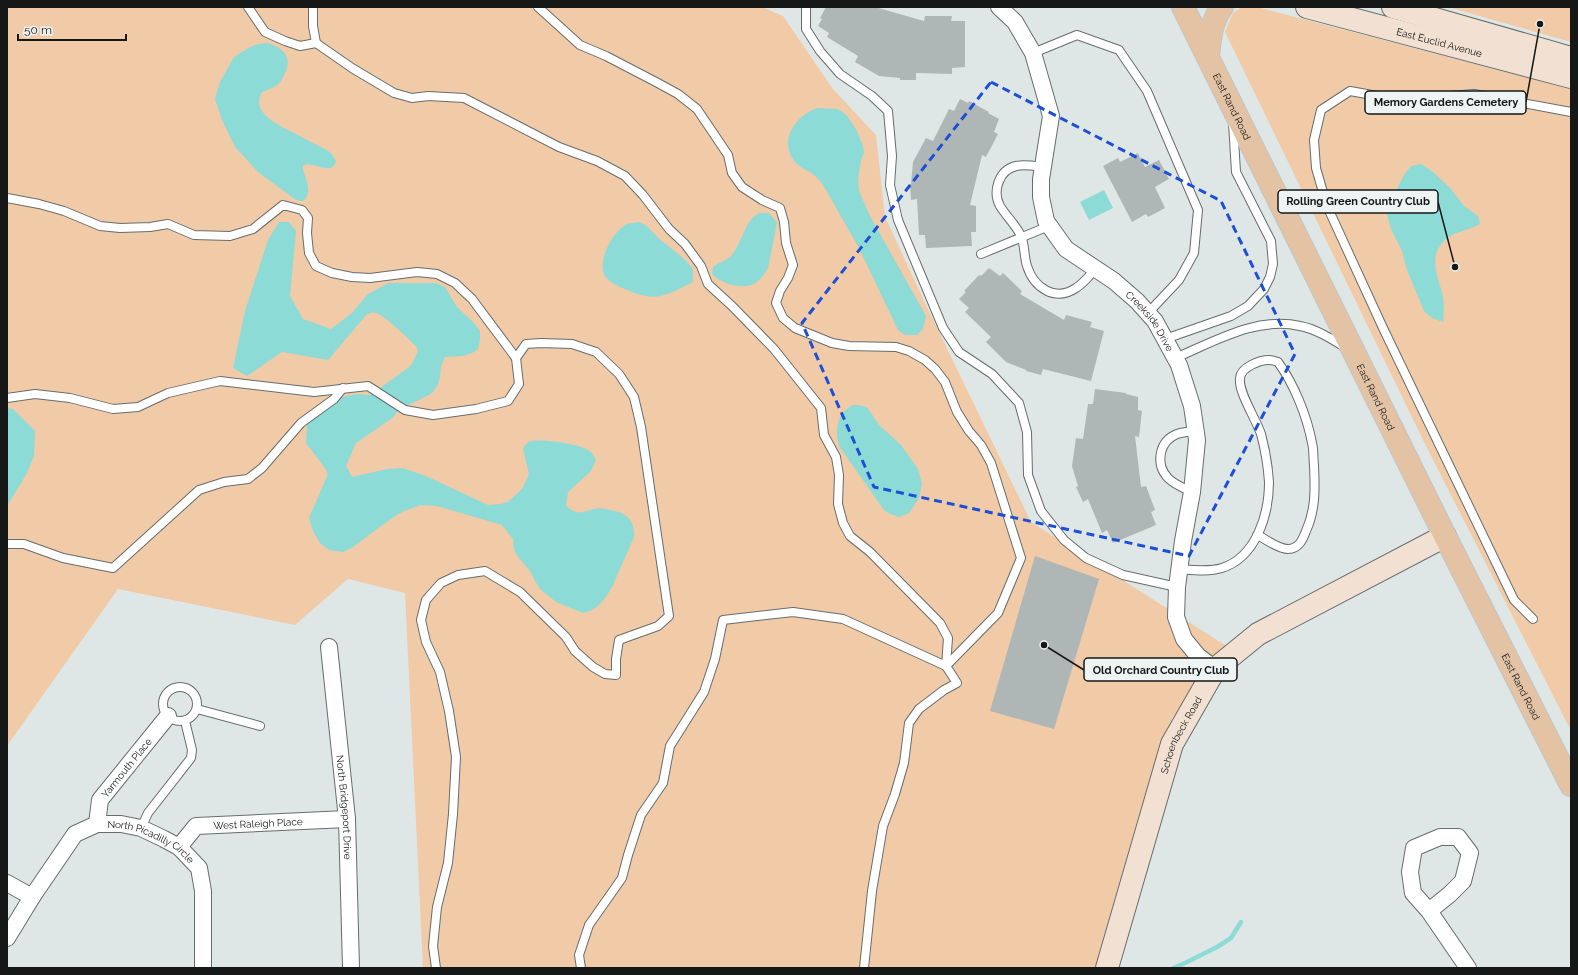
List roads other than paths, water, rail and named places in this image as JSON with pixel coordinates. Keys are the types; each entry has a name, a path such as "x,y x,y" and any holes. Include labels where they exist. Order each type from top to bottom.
{"main road":[{"name":"East Rand Road","path":"1183,7 1445,536 1571,785"},
{"path":"1208,56 1210,34 1216,16 1222,7"},
{"name":"East Euclid Avenue","path":"1307,7 1571,77"},
{"name":"East Euclid Avenue","path":"1393,7 1571,58"},
{"name":"Schoenbeck Road","path":"1107,968 1172,744 1215,669 1258,634 1445,536"}],"street":[{"name":"Creekside Drive","path":"999,7 1014,22 1033,53 1051,116 1041,179 1041,197 1046,221 1066,248 1114,280 1137,301 1155,321 1179,365 1192,406 1197,440 1192,492 1177,587 1176,617 1184,639 1198,656 1215,669"},
{"name":"North Bridgeport Drive","path":"329,647 347,819 350,968"},
{"name":"Yarmouth Place","path":"97,824 100,800 168,716"},
{"name":"West Raleigh Place","path":"179,847 196,826 347,819"},
{"name":"North Picadilly Circle","path":"7,938 32,897 75,834 97,824 121,824 141,828 179,847 199,868 203,891 203,968"},
{"path":"1429,910 1450,894 1463,881 1470,853 1458,838 1440,837 1414,848 1410,872 1413,893 1429,910 1468,968"},
{"path":"7,883 32,897"}],"lane":[{"path":"248,7 265,32 286,42 300,46 316,43 352,68 394,93 412,98 428,96 464,98 559,147 597,160 625,176 643,195 669,229 685,244 701,266 708,284 774,349 821,408 824,435 836,457 839,475 838,504 843,523 850,536 870,552 940,623 948,638 946,666"},
{"path":"313,7 316,43"},
{"path":"538,7 580,45 606,56 678,94 697,109 728,155 732,173 742,187 762,200 780,208 784,222 786,243 793,266 780,291 776,303 783,318 795,328 832,343 849,346 896,347 910,351 925,360 935,369 945,382 957,412 969,431 981,444 991,463 1021,558 998,612 946,666"},
{"path":"806,7 806,29 820,52 840,74 872,96 888,112 892,156 890,185 898,220 943,328 959,352 992,374 1019,403 1027,432 1028,474 1041,511 1064,540 1086,558 1123,575 1177,587"},
{"path":"1033,53 1077,35 1119,50 1147,91 1198,210 1194,254 1179,280 1148,313"},
{"path":"1533,619 1514,600 1383,328 1327,206 1316,168 1314,140 1321,110 1350,91 1400,100 1474,94 1571,112"},
{"path":"1165,339 1231,316 1248,306 1264,289 1270,277 1273,264 1271,241 1236,172 1231,102"},
{"path":"1044,167 1015,166 1006,171 1000,178 996,188 996,197 1000,206 1021,237 1027,267 1033,279 1038,286 1047,291 1057,294 1066,293 1076,288 1096,268"},
{"path":"7,198 39,204 64,211 100,226 142,228 168,224 194,235 230,236 253,229 283,205 302,210 308,218 307,233 309,253 316,266 332,273 352,277 370,278 417,272 437,274 455,283 472,299 516,358 519,384 508,401 476,409 433,415 405,410 368,386 314,392 220,381 168,393 138,407 113,409 70,398 35,394 7,398"},
{"path":"981,254 1050,226"},
{"path":"1175,358 1237,332 1261,324 1279,323 1300,326 1319,332 1354,352"},
{"path":"436,968 433,946 437,907 448,863 453,814 456,757 449,711 440,672 426,642 421,620 426,600 441,583 458,575 485,572 520,592 566,636 575,651 588,663 605,674 610,675 616,675 616,659 619,640 658,626 669,616 641,428 634,397 619,374 596,352 572,344 526,344 516,358"},
{"path":"1180,569 1205,570 1222,568 1238,559 1246,552 1252,546 1257,535 1267,501 1269,482 1265,451 1260,433 1244,396 1240,384 1240,376 1244,369 1269,360 1278,362 1286,372 1297,395 1313,444 1314,507 1302,542 1295,547 1288,549 1280,547 1257,535"},
{"path":"7,544 24,544 63,558 113,568 199,490 224,482 248,478 262,468 301,423 334,399 343,388"},
{"path":"1192,492 1177,486 1167,478 1162,469 1160,453 1164,443 1176,435 1196,430"},
{"path":"581,968 579,955 589,925 622,878 641,815 663,783 670,746 704,692 715,659 723,620 792,612 843,619 946,666 957,683 944,690 919,709 909,723 904,763 895,794 883,826 872,891 864,968"},
{"path":"185,687 194,693 198,703 197,709 195,715 184,721 178,722 168,716 163,705 164,699 170,690 185,687"},
{"path":"197,709 260,726"},
{"path":"141,828 148,813 191,758 192,750 184,721"}],"water":[{"path":"268,43 283,51 286,55 288,64 279,84 262,92 259,99 263,112 274,122 331,153 336,161 334,166 330,168 307,164 303,166 308,194 303,201 296,200 258,172 235,147 222,120 215,99 220,82 234,57 250,47"},
{"path":"817,108 837,109 843,112 857,131 864,153 861,160 858,179 859,191 870,216 926,316 923,329 917,335 905,335 898,330 859,248 822,183 813,174 797,164 790,154 788,146 791,130 802,117"},
{"path":"1421,164 1433,172 1450,188 1464,206 1478,216 1480,224 1448,238 1444,241 1436,254 1435,261 1437,275 1443,297 1443,322 1432,318 1424,311 1407,270 1402,251 1391,229 1387,214 1391,200 1404,175 1411,166"},
{"path":"1104,190 1113,208 1089,220 1080,202"},
{"path":"760,213 769,213 777,223 768,268 765,274 758,281 747,286 727,284 716,278 712,274 713,267 730,257 750,221"},
{"path":"279,222 289,222 296,231 290,296 303,319 331,329 352,313 368,294 389,283 436,283 445,287 457,307 480,331 478,349 463,356 445,357 441,366 438,384 434,391 400,409 391,419 356,443 346,466 352,477 387,469 403,468 428,477 488,505 501,504 508,502 522,489 529,474 523,449 527,443 532,441 554,441 572,444 586,449 592,453 596,460 591,471 568,492 566,506 575,512 598,508 616,511 629,518 634,531 634,537 612,587 597,607 583,613 556,602 540,589 530,571 518,557 514,550 513,539 502,525 437,506 421,505 404,511 392,518 353,547 343,552 329,550 320,543 313,531 309,518 328,474 306,443 307,424 342,397 357,394 370,395 408,368 412,364 418,351 416,346 391,323 380,315 373,313 367,314 328,360 282,352 247,376 233,368 245,311 268,240"},
{"path":"639,222 649,228 690,265 693,269 693,282 664,295 649,296 632,292 607,279 604,274 603,261 608,246 617,233 627,224"},
{"path":"853,405 867,407 879,425 901,445 918,469 922,484 919,498 909,513 899,517 884,510 839,446 837,434 838,422 843,413"},
{"path":"7,408 13,409 35,431 34,456 27,473 7,506"}],"waterway":[{"path":"1173,968 1217,947 1231,938 1241,922"}],"place":[{"name":"Memory Gardens Cemetery","path":"1540,24"},
{"name":"Rolling Green Country Club","path":"1455,267"},
{"name":"Old Orchard Country Club","path":"1044,645"}]}
